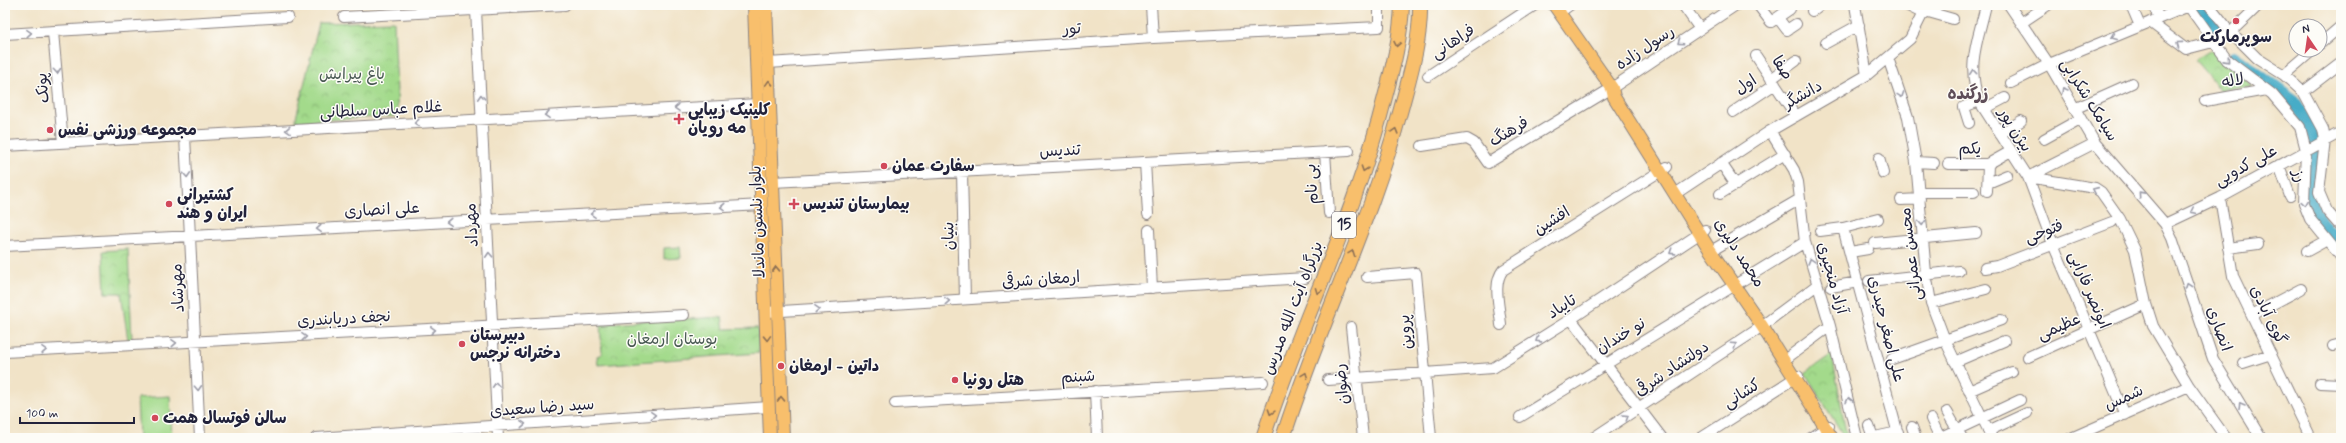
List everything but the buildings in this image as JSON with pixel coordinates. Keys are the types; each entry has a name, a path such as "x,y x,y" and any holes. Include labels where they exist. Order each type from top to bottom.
{"highway":[{"name":"بزرگراه آیت الله مدرس","path":"1263,438 1274,402 1367,161 1392,68 1402,5"},
{"name":"15","path":"1283,438 1394,137 1411,74 1416,47 1420,5"}],"main road":[{"name":"بلوار نلسون ماندلا","path":"754,5 762,205 783,438"},
{"name":"بلوار نلسون ماندلا","path":"766,5 773,182 772,311 769,408 770,438"},
{"name":"محمد دلیری","path":"1556,9 1612,88 1614,97 1664,169 1713,249 1787,358 1796,377"},
{"name":"محمد دلیری","path":"1764,324 1829,431 1836,438"}],"street":[{"path":"344,17 565,5"},
{"path":"1151,5 1153,38"},
{"name":"تور","path":"768,63 1153,38 1379,27 1380,5"},
{"name":"فراهانی","path":"1428,76 1535,5"},
{"path":"1556,9 1570,5"},
{"path":"1683,5 1700,29"},
{"name":"رسول زاده","path":"1612,88 1736,5"},
{"path":"1758,5 1771,22 1790,9"},
{"path":"1855,5 1867,75"},
{"path":"1906,5 1953,19"},
{"name":"بیژن پور","path":"1986,5 1972,67 1975,90 1982,105 2028,177"},
{"name":"سیامک شکرابی","path":"2009,5 2049,64 2074,109 2096,143 2165,224"},
{"path":"2021,23 2048,5"},
{"path":"2131,5 2150,22 2186,49 2213,42 2230,31 2259,5"},
{"path":"2150,22 2153,5"},
{"path":"2209,5 2230,31 2257,58 2284,75 2303,92 2323,129 2325,140 2319,192 2327,211 2340,223"},
{"path":"2011,83 2049,64 2188,6 2230,64 2272,94 2300,127 2306,150 2304,204 2310,219 2341,257"},
{"name":"مهرداد","path":"476,10 498,438"},
{"name":"دانشگر","path":"1678,192 1770,131 1867,75 1910,40 1925,10"},
{"path":"5,34 288,17"},
{"path":"1778,18 1787,30 1796,24"},
{"path":"1826,43 1859,25"},
{"path":"2328,37 2341,26"},
{"name":"پونک","path":"53,32 63,142"},
{"name":"صفا","path":"1756,56 1796,116"},
{"name":"محسن عمرانی","path":"1888,58 1908,117 1916,162 1926,273 1931,303 1945,340 1990,436"},
{"path":"2284,75 2304,58"},
{"name":"اول","path":"1733,112 1796,62"},
{"path":"2303,92 2341,63"},
{"path":"2074,109 2132,83"},
{"name":"فرهنگ","path":"1422,146 1467,139 1474,143 1488,162 1612,88"},
{"name":"لاله","path":"2205,101 2266,90"},
{"path":"1969,123 1964,106 1982,105 2005,98"},
{"name":"غلام عباس سلطانی","path":"5,146 758,104"},
{"path":"2044,139 2080,119"},
{"path":"2000,134 2021,121"},
{"name":"آزاد منجیری","path":"1770,131 1794,170 1800,199 1805,242 1830,326 1857,438"},
{"name":"علی کدویی","path":"2165,224 2220,198 2341,132"},
{"name":"مهرشاد","path":"185,136 200,438"},
{"path":"2028,177 2096,143"},
{"name":"تندیس","path":"773,182 1349,151"},
{"path":"1988,164 2011,151"},
{"name":"بی نام","path":"1325,152 1329,213"},
{"path":"1720,194 1785,154"},
{"path":"1879,158 1883,173"},
{"path":"1145,162 1148,214"},
{"path":"1916,162 1934,163"},
{"path":"1721,163 1736,184"},
{"name":"یکم","path":"1948,164 1988,164 1988,187 2007,175"},
{"name":"رز","path":"2279,165 2290,196"},
{"name":"افشین","path":"1502,325 1498,276 1503,270 1664,169"},
{"name":"بنیان","path":"962,172 965,299"},
{"path":"2028,177 2095,188 2101,192 2116,221 2134,250 2146,304 2153,326 2189,386 2226,438"},
{"name":"ابونصر فارابی","path":"2028,177 2053,244 2124,415"},
{"path":"1901,200 1920,196 1974,192"},
{"name":"گوی آبادی","path":"2220,198 2233,276 2311,438"},
{"path":"1713,249 1800,199"},
{"name":"علی انصاری","path":"5,246 762,205"},
{"path":"1820,231 1843,228 1878,219"},
{"name":"فتوحی","path":"1986,268 1997,266 2116,221"},
{"name":"انصاری","path":"2165,224 2172,238 2213,359 2261,438"},
{"name":"علی اصغر حیدری","path":"1843,228 1898,435"},
{"path":"1149,230 1152,288"},
{"name":"تایباد","path":"1328,380 1493,368 1571,320 1702,232"},
{"path":"1850,252 1871,246 1923,238 1976,233"},
{"path":"2307,251 2326,240"},
{"name":"نو خندان","path":"1520,417 1805,242"},
{"path":"2228,248 2258,244"},
{"path":"1869,281 1926,273 1959,271"},
{"name":"پروین","path":"1367,277 1416,273 1431,438"},
{"name":"ارمغان شرقی","path":"772,311 1305,278"},
{"path":"1831,287 1858,282"},
{"name":"دولتشاد شرقی","path":"1593,438 1764,324 1818,285"},
{"path":"1931,303 1986,289"},
{"path":"2252,315 2301,289"},
{"name":"عظیمی","path":"2028,357 2146,304"},
{"name":"نجف دریابندری","path":"5,352 493,327 684,315"},
{"path":"1571,320 1662,438"},
{"path":"1892,359 2001,320"},
{"path":"1787,358 1830,326"},
{"name":"رضوان","path":"1351,327 1362,438"},
{"path":"1955,362 2004,341"},
{"path":"2242,363 2271,354"},
{"path":"1969,391 2012,372"},
{"name":"کشانی","path":"1701,438 1796,377"},
{"name":"شبنم","path":"895,403 1263,382"},
{"path":"2320,382 2341,384"},
{"name":"شمس","path":"2071,438 2189,386"},
{"path":"1095,392 1097,438"},
{"path":"1931,419 1940,438 1959,434 1982,418 2020,400"},
{"name":"سید رضا سعیدی","path":"316,438 769,408"},
{"path":"1948,412 1959,434"},
{"path":"1990,436 2027,413"},
{"path":"1870,426 1871,438 1898,435"},
{"path":"1912,428 1916,438"},
{"path":"1811,438 1829,431"}],"green space":[{"name":"باغ پیرایش","path":"394,21 398,116 295,122 319,23"},
{"path":"2211,50 2252,86 2220,90 2195,60"},
{"path":"680,247 681,258 664,259 664,248"},
{"path":"128,249 132,340 128,340 121,293 105,293 103,251"},
{"name":"بوستان ارمغان","path":"687,317 687,319 722,317 724,329 758,328 759,353 598,365 597,356 602,354 600,324"},
{"path":"1832,354 1847,438 1845,438 1805,373"},
{"name":"سالن فوتسال همت","path":"170,396 172,438 139,438 137,398"}],"waterway":[{"path":"2198,5 2217,31"},
{"path":"2235,58 2294,102 2312,130 2315,137 2316,150 2310,199 2322,224 2341,244"}],"place":[{"name":"سوپرمارکت","path":"2236,21"},
{"name":"کلینیک زیبایی مه رویان","path":"679,119"},
{"name":"مجموعه ورزشی نفس","path":"50,130"},
{"name":"سفارت عمان","path":"884,166"},
{"name":"کشتیرانی ایران و هند","path":"169,204"},
{"name":"بیمارستان تندیس","path":"794,204"},
{"name":"دبیرستان دخترانه نرجس","path":"462,344"},
{"name":"داتین - ارمغان","path":"781,366"},
{"name":"هتل رونیا","path":"955,380"},
{"name":"سالن فوتسال همت","path":"155,418"}],"district":[{"name":"زرگنده","path":"1968,94"}]}
